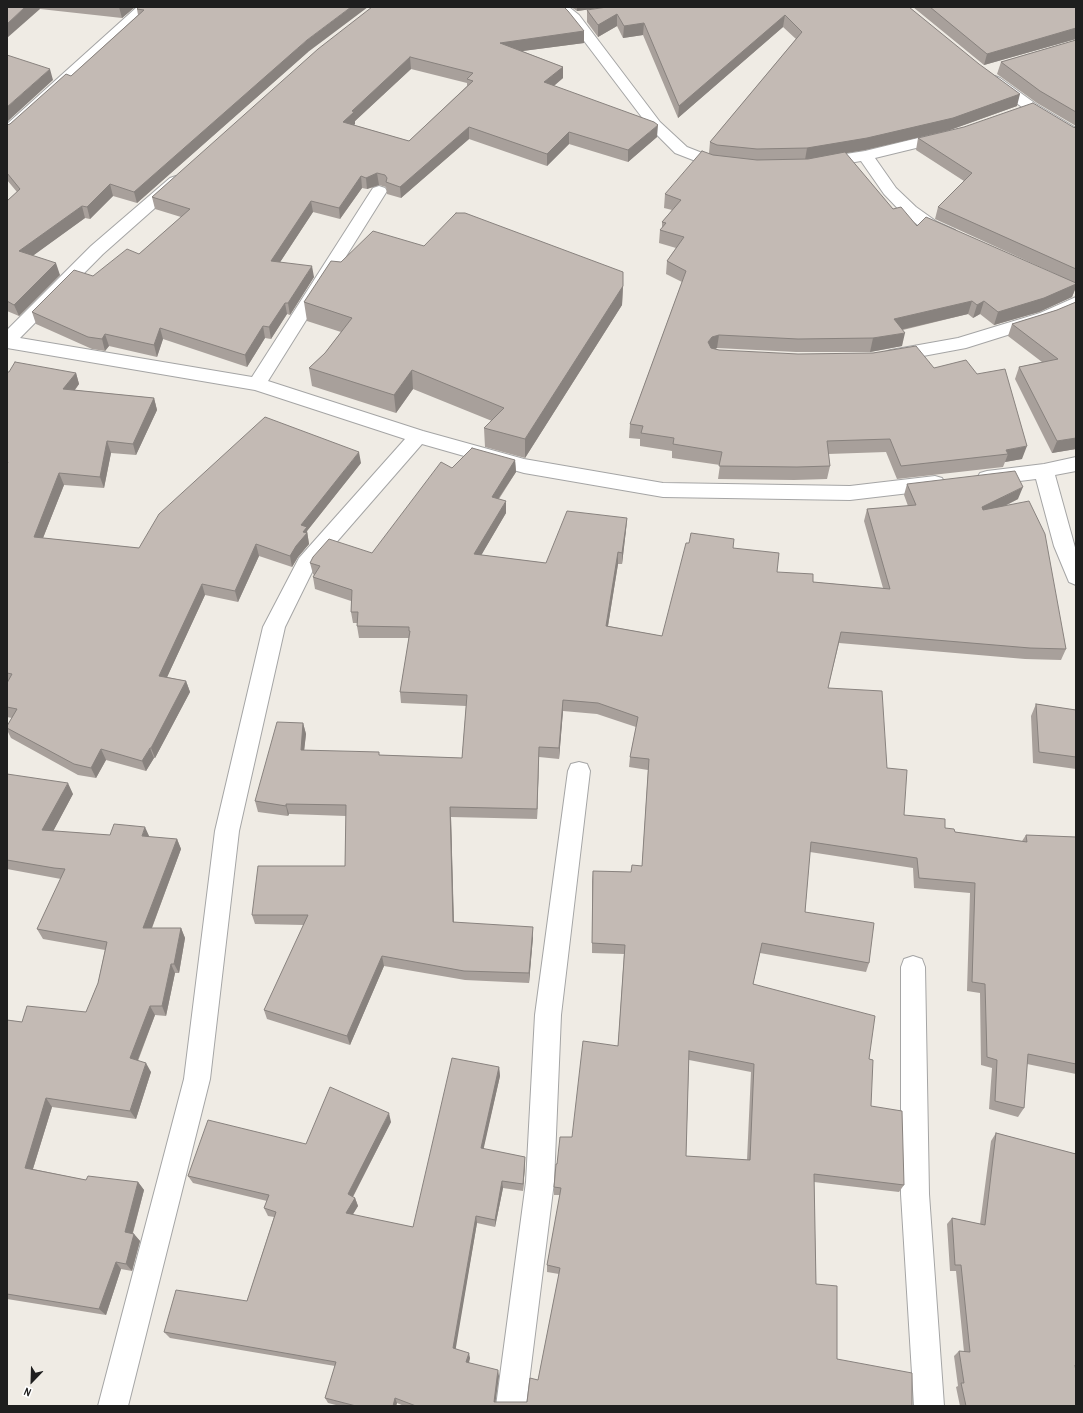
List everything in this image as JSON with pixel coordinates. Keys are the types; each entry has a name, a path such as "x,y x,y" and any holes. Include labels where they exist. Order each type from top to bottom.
{"street":[{"path":"7,132 145,7"},
{"path":"560,7 574,18 655,125 681,150 712,162 740,165"},
{"path":"574,18 589,16"},
{"path":"997,67 982,72 1024,110 1076,135"},
{"path":"804,166 865,156 962,132"},
{"path":"865,156 890,191 910,210 931,226 966,242"},
{"path":"7,341 97,250 184,173"},
{"path":"257,384 379,191"},
{"path":"878,358 960,344 1046,317 1074,294"},
{"path":"7,341 257,384 418,436 524,466 663,490 850,493 1044,471 1076,464"},
{"path":"113,1406 197,1079 227,831 274,627 306,563 418,436"},
{"path":"1044,471 1064,546 1076,577"},
{"path":"511,1406 540,1182 548,1015 579,772"},
{"path":"913,967 915,1194 929,1406"}],"building":[{"path":"7,7 25,7 7,24"},
{"path":"139,7 351,7 307,40 134,192 110,184 87,207 82,206 19,251 56,263 14,305 7,301 7,201 20,189 7,173 7,125 10,124 66,74 71,76 144,10 137,9"},
{"path":"372,7 564,7 584,31 500,43 563,67 544,82 654,122 658,125 628,150 569,132 547,154 469,127 400,187 386,182 387,178 385,175 377,173 366,178 361,176 339,208 311,201 271,261 312,266 288,303 285,303 269,327 263,326 245,355 160,328 154,345 105,334 102,339 88,337 32,312 74,270 93,276 127,249 139,254 190,209 152,197 318,49","holes":["410,57 473,73 467,79 473,81 409,141 343,122 354,112 352,111"]},
{"path":"607,7 909,7 979,64 1020,94 953,118 867,138 807,148 757,149 717,145 710,142 802,32 785,15 679,106 644,23 624,26 617,14 598,25 587,10"},
{"path":"930,7 1076,7 1076,28 987,54"},
{"path":"1076,40 1076,112 1040,91 1001,62"},
{"path":"7,55 50,69 7,107"},
{"path":"1033,103 1076,128 1076,269 938,207 972,173 918,138 964,127"},
{"path":"702,151 713,155 757,160 808,159 845,152 893,209 901,207 917,226 926,217 1076,283 1044,298 998,312 984,301 977,305 972,301 894,319 905,333 873,338 798,339 719,335 712,337 708,342 711,348 719,350 798,354 873,353 916,346 934,368 966,360 977,374 1005,369 1027,446 1006,450 1008,454 901,466 890,439 827,441 830,466 719,466 722,452 673,444 674,438 641,433 643,426 630,424 686,271 667,261 684,237 660,230 666,223 662,222 681,200 665,194"},
{"path":"456,213 465,213 623,272 623,286 525,439 484,428 504,408 412,370 394,395 309,368 325,353 352,318 304,302 331,261 341,262 373,231 424,246"},
{"path":"1076,302 1076,438 1057,441 1019,367 1058,359 1012,324 1057,310"},
{"path":"15,362 76,373 63,389 154,398 133,444 107,441 100,477 59,473 34,537 139,548 159,514 265,417 359,452 301,525 307,527 303,532 307,533 290,556 256,544 235,591 202,584 159,676 186,681 151,748 142,761 101,749 91,768 74,764 7,728 17,709 7,707 7,683 12,674 7,673 7,372 9,372"},
{"path":"472,448 515,460 492,497 506,501 474,554 546,563 567,511 627,518 622,553 618,552 606,626 662,636 686,543 689,543 691,533 734,539 733,548 779,553 777,572 813,574 813,582 890,589 867,509 916,505 907,484 1015,471 1023,487 982,507 983,510 1029,501 1045,534 1066,649 1030,648 841,632 828,688 882,691 887,768 907,770 904,815 945,819 945,828 954,829 955,832 1027,842 1026,835 1076,837 1076,1064 1028,1054 1024,1108 995,1101 997,1060 987,1057 985,984 972,982 975,883 919,878 917,858 811,842 805,912 874,923 869,963 762,943 753,984 875,1016 869,1059 873,1060 871,1106 902,1111 904,1185 814,1174 816,1284 837,1286 837,1359 912,1373 912,1406 416,1406 395,1398 393,1406 356,1406 325,1398 336,1362 164,1332 176,1290 247,1301 276,1212 264,1208 269,1195 188,1176 208,1120 306,1144 330,1087 389,1113 348,1194 355,1198 346,1213 413,1227 452,1058 499,1067 481,1148 525,1157 523,1184 502,1181 495,1220 476,1216 453,1348 469,1353 466,1362 498,1370 494,1402 527,1402 530,1378 538,1380 560,1268 547,1265 561,1188 554,1187 560,1137 572,1137 583,1041 618,1046 625,945 592,943 593,871 631,872 632,865 642,866 649,759 630,757 638,717 598,703 563,700 559,748 539,747 537,809 450,807 453,922 533,927 529,973 464,971 382,956 347,1036 264,1010 308,915 252,915 258,866 345,866 346,805 286,804 286,806 255,801 277,722 303,723 301,750 379,752 379,755 462,758 467,695 400,692 410,631 409,627 357,626 358,612 351,612 352,590 313,577 320,566 310,563 313,557 329,539 372,553 441,462 452,468","holes":["689,1051 754,1064 750,1160 686,1156"]},
{"path":"1036,704 1076,710 1076,757 1039,752"},
{"path":"7,774 68,783 42,830 110,835 114,824 145,827 142,836 177,839 143,928 181,928 174,964 171,964 162,1006 150,1006 130,1058 146,1063 130,1111 46,1098 25,1168 86,1180 88,1176 138,1182 125,1232 134,1234 126,1264 116,1262 99,1309 7,1294 7,1020 22,1022 27,1006 86,1012 98,983 107,942 37,929 65,869 7,860"},
{"path":"996,1133 1076,1154 1076,1406 966,1406 961,1383 964,1383 959,1351 970,1352 961,1265 955,1265 952,1218 985,1225"}]}
